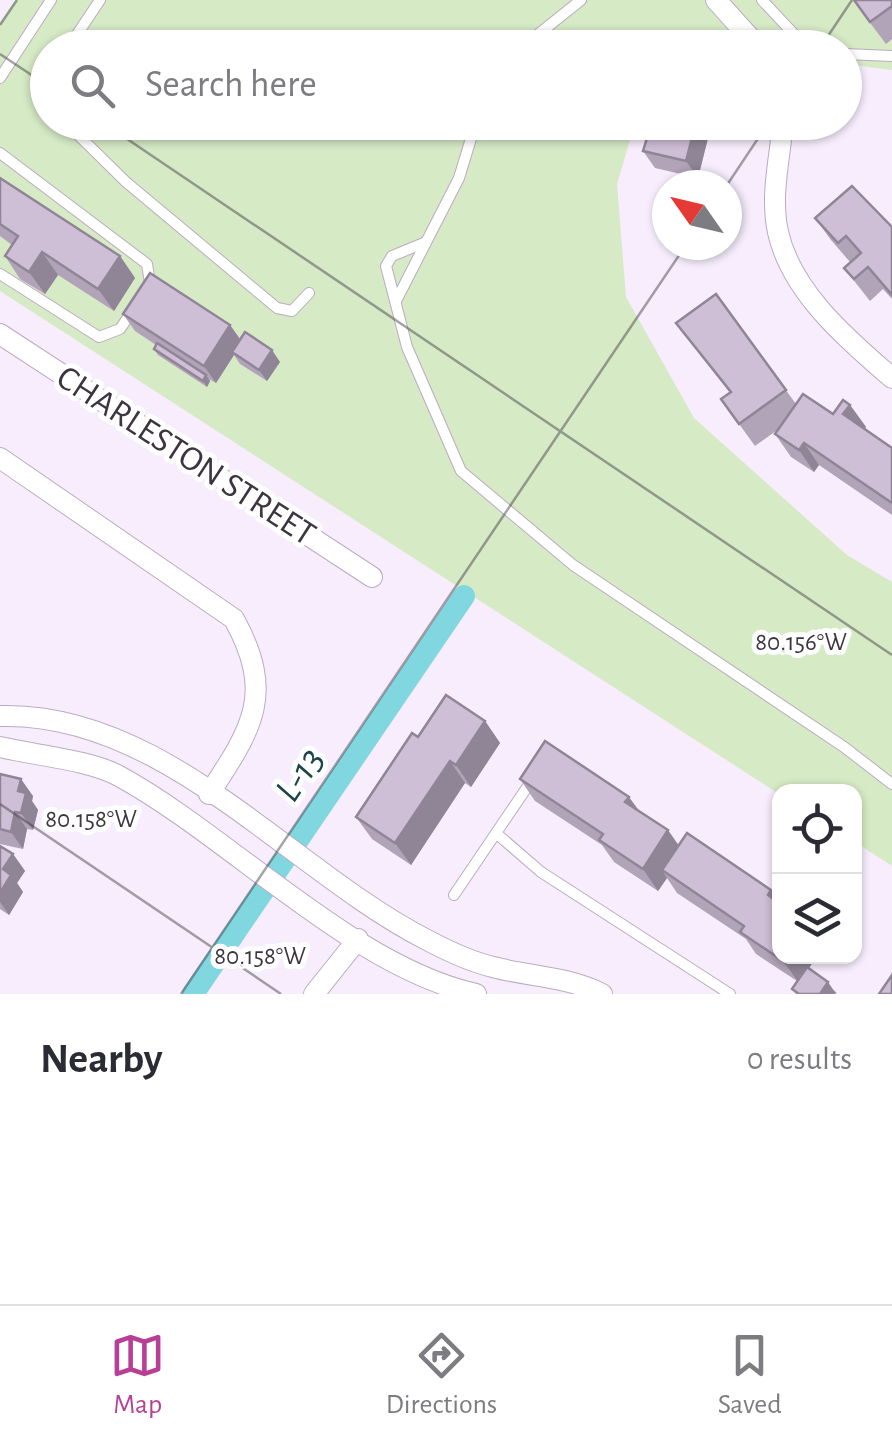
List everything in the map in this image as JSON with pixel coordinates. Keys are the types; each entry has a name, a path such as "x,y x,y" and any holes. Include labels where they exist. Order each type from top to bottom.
{"street":[{"path":"716,0 743,30"},
{"path":"781,140 775,190 778,233 796,272 828,319 892,378"},
{"name":"CHARLESTON STREET","path":"0,334 372,577"},
{"path":"0,458 234,618 253,653 259,688 244,742 209,794"},
{"path":"0,716 27,716 127,741 428,941 491,967 573,979 602,994"},
{"path":"0,747 116,774 358,939 454,989 476,994"},
{"path":"224,849 245,819"},
{"path":"314,994 358,939"}],"lane":[{"path":"32,30 52,0"},
{"path":"80,30 100,0"},
{"path":"544,30 581,0"},
{"path":"762,0 791,30"},
{"path":"0,78 30,33"},
{"path":"862,55 892,56"},
{"path":"83,140 126,182 277,308 292,311 309,293"},
{"path":"395,302 459,178 471,140"},
{"path":"0,153 147,264 151,273 150,282 120,329 99,338 0,274"},
{"path":"426,242 387,262 407,348 461,471 573,565 844,747 892,784"},
{"path":"454,896 541,767"},
{"path":"497,834 541,872 730,994"}],"green space":[{"path":"15,0 892,0 892,70 862,66 862,30 30,30 30,140 630,140 617,184 626,297 694,418 847,555 892,582 892,866 862,847 862,784 772,784 772,789 0,291 0,23"}],"building":[{"path":"854,0 892,0 892,6 870,22"},
{"path":"646,140 691,140 686,161 643,151"},
{"path":"0,178 120,256 98,289 42,252 29,272 5,256 18,236 0,224"},
{"path":"852,186 892,227 892,295 868,267 854,279 844,268 861,253 846,236 838,243 815,218"},
{"path":"150,273 230,325 204,366 123,314"},
{"path":"716,294 786,390 739,424 721,399 731,392 676,323"},
{"path":"245,332 272,350 259,370 232,352"},
{"path":"157,343 206,375 203,381 154,349"},
{"path":"803,394 833,414 843,400 850,405 843,414 892,448 892,503 804,443 799,450 775,434"},
{"path":"446,695 485,721 456,765 450,761 395,843 356,817 412,733 418,737"},
{"path":"545,741 629,797 625,802 668,830 643,869 599,840 603,834 520,779"},
{"path":"0,774 21,779 18,791 26,793 21,813 15,812 11,832 0,829"},
{"path":"687,833 771,890 768,895 772,898 772,954 740,932 744,926 662,870"},
{"path":"0,846 13,854 3,869 11,875 0,893"},
{"path":"807,967 828,982 820,994 799,994 792,989"},
{"path":"892,975 892,994 879,994"}],"waterway":[{"name":"L-13","path":"193,994 464,596"}]}
